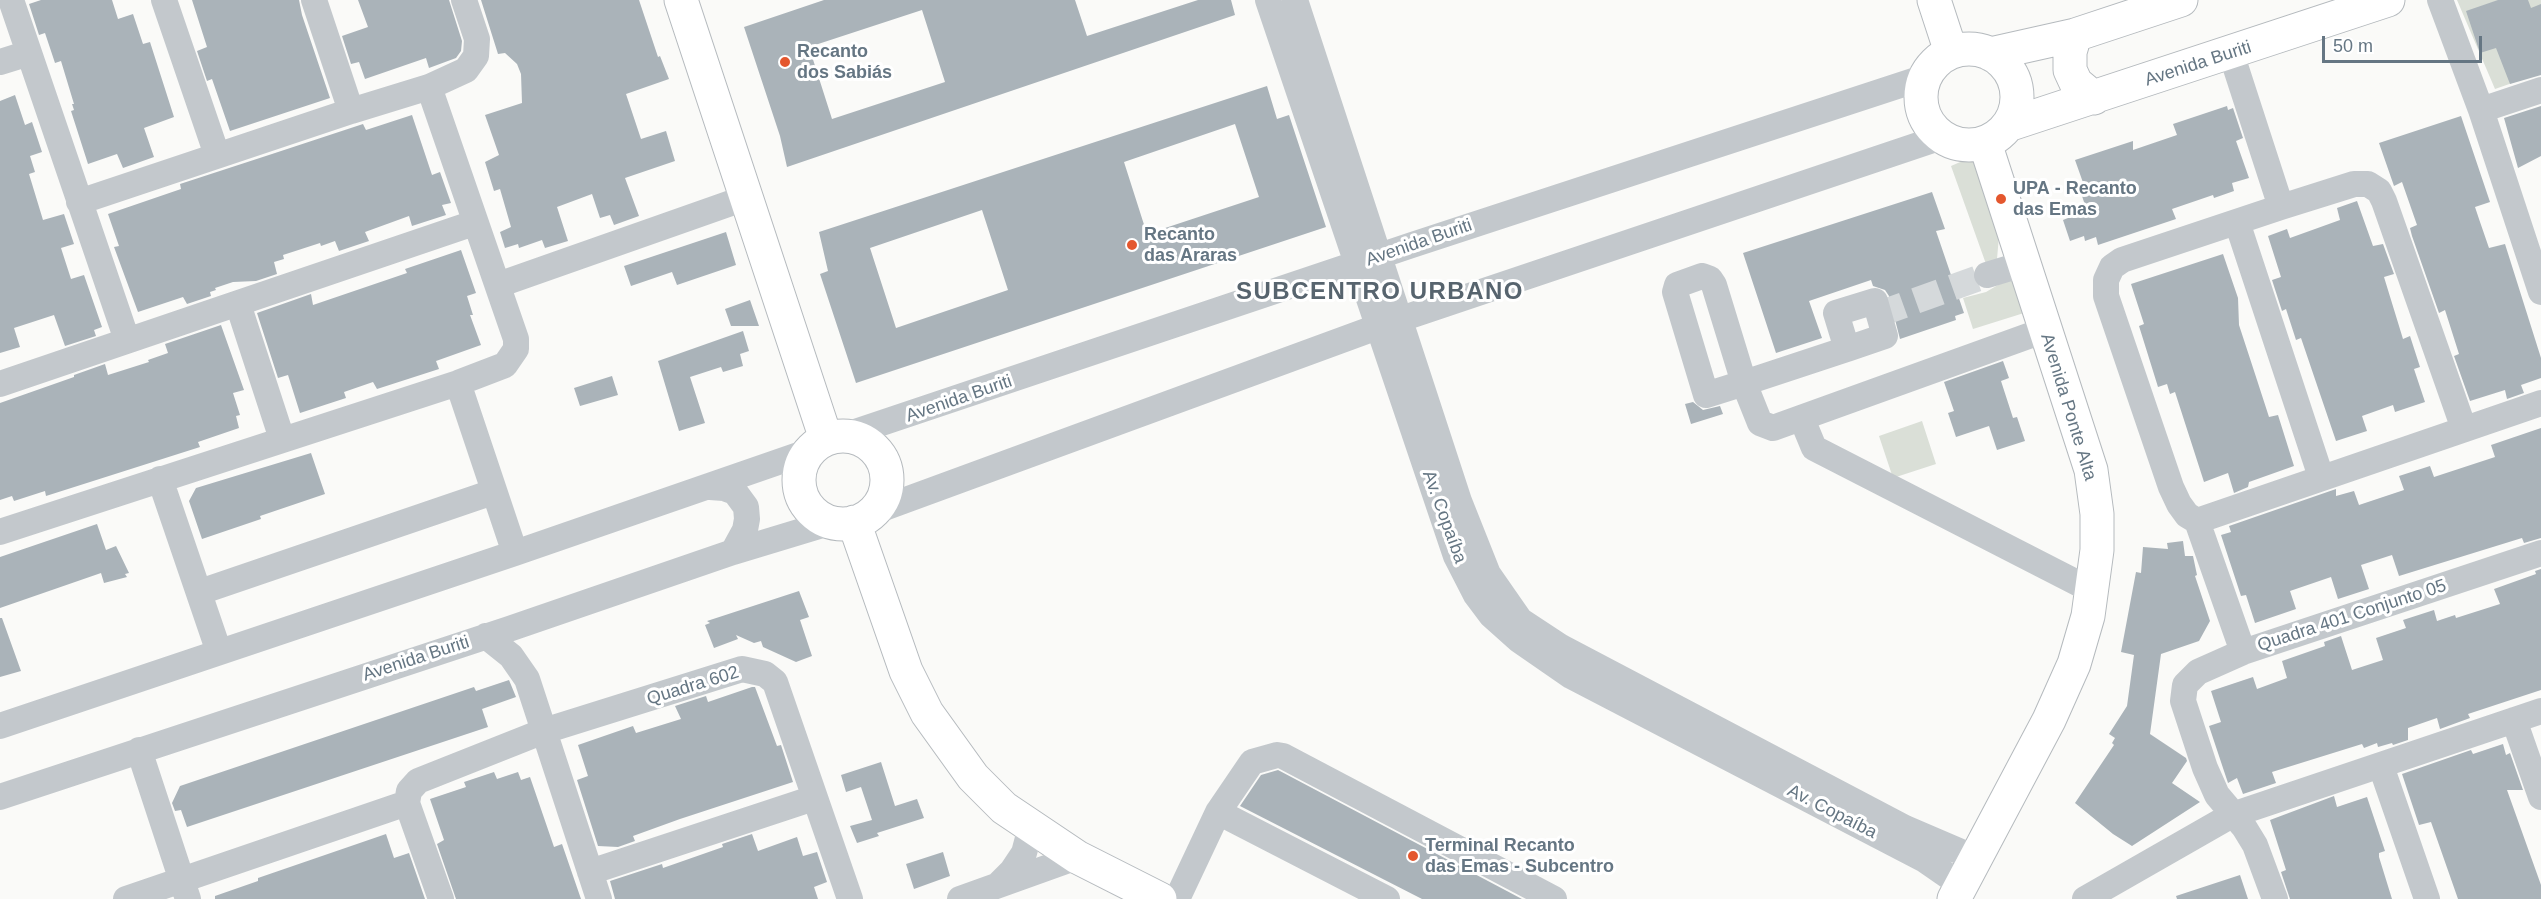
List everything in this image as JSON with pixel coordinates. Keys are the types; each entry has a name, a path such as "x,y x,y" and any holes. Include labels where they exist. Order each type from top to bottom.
{"main road":[{"path":"1934,0 1951,52 1966,49 1982,50 2007,68 2015,82 2017,98 2014,114 1997,134"},
{"path":"1990,54 2075,35 2181,0"},
{"name":"Avenida Buriti","path":"1942,137 1963,146 2094,98 2388,0"},
{"path":"684,1 827,442"},
{"path":"2075,35 2070,52 2070,70 2076,83 2094,98"},
{"name":"Avenida Buriti","path":"1925,77 1937,60 1951,52"},
{"path":"1925,77 1921,87 1920,103 1925,118 1934,132 1942,137"},
{"name":"Avenida Ponte Alta","path":"1957,894 2063,691 2074,664 2093,591 2097,550 2097,514 2091,470 2023,264 1997,134"},
{"path":"860,438 872,446 882,458 887,471 887,486 882,500 853,519 811,509 802,493 800,474 803,462 827,442 860,438"},
{"path":"853,519 906,671 927,714 973,777 1004,808 1077,857 1160,899"}],"street":[{"path":"11,0 127,340"},
{"path":"164,0 217,155"},
{"path":"314,0 351,111"},
{"path":"79,202 429,87 466,70 476,56 477,39 464,0"},
{"name":"Av. Copaíba","path":"1268,0 1488,574 1520,620 1561,647 1894,822 1976,858"},
{"name":"Av. Copaíba","path":"1295,0 1369,260"},
{"path":"2440,0 2481,110 2541,292"},
{"path":"0,63 29,53"},
{"path":"2231,53 2282,207"},
{"name":"Avenida Buriti","path":"0,726 710,487 827,442 1925,77"},
{"path":"0,532 458,383 506,365 516,349 516,339 474,223 429,87"},
{"path":"2481,110 2541,90"},
{"name":"Avenida Buriti","path":"0,797 533,621 733,552 853,519 1390,322 1942,137"},
{"path":"2243,652 2197,521 2187,515 2171,487 2106,296 2106,280 2112,267 2122,260 2282,207 2354,184 2368,184 2379,191 2384,201 2464,429"},
{"path":"498,285 748,197"},
{"path":"2237,222 2321,477"},
{"path":"0,384 474,223"},
{"path":"1987,275 2023,264"},
{"path":"238,304 282,439"},
{"name":"Av. Copaíba","path":"1390,322 1456,556 1476,595 1491,615 1519,640 1571,676 1924,860 1951,878 1957,894"},
{"path":"1847,349 1744,383 1756,417 1766,427 1773,428 2045,330"},
{"path":"458,383 515,553"},
{"path":"2197,521 2541,403"},
{"path":"1802,419 1814,448 2093,591"},
{"path":"160,479 219,652"},
{"path":"710,487 735,492 746,507 745,530 733,552"},
{"path":"200,592 494,492"},
{"name":"Quadra 401 Conjunto 05","path":"2232,816 2213,786 2182,701 2185,685 2190,678 2243,652 2541,553"},
{"path":"527,679 528,650 533,621"},
{"path":"486,636 511,656 527,679 599,899"},
{"name":"Quadra 602","path":"407,803 409,791 418,781 544,731 742,669 754,670 765,674 775,682 850,899"},
{"path":"2085,899 2232,816 2541,711"},
{"path":"2514,720 2541,797"},
{"path":"139,750 185,890"},
{"path":"1177,899 1218,812 1252,762 1270,756 1282,756 1554,899"},
{"path":"2381,766 2427,899"},
{"path":"590,872 814,798"},
{"path":"126,899 185,890 407,803 441,899"},
{"path":"1218,812 1387,899"},
{"path":"2232,816 2244,827 2254,845 2275,899"},
{"path":"999,884 1012,871 1024,853 1028,838 1027,822"},
{"path":"960,899 1077,857"}],"shaded area":[{"path":"2457,0 2541,0 2541,73 2495,89"},
{"path":"1974,156 1999,236 1997,259 1986,264 1951,166"},
{"path":"2006,275 2015,282 2024,313 1973,329 1963,298 1986,292 2003,282"},
{"path":"1922,421 1936,464 1893,478 1879,436"}],"building":[{"path":"41,0 112,0 118,19 133,14 143,44 150,42 174,117 144,128 154,157 123,168 117,154 88,164 71,111 74,110 72,104 74,104 61,61 55,63 45,33 39,35 29,4"},
{"path":"192,0 299,0 330,98 230,131 212,79 207,81 197,51 207,47"},
{"path":"358,0 449,0 462,41 461,51 456,58 429,68 426,58 365,79 359,62 351,64 342,36 368,27"},
{"path":"481,0 639,0 658,57 660,56 669,79 626,94 641,139 666,131 675,161 625,178 639,216 614,225 610,215 600,218 592,194 557,207 568,241 545,248 542,240 519,248 518,244 505,248 500,232 511,227 500,189 494,191 485,162 499,155 485,115 522,103 521,74 517,64 505,53 498,54"},
{"path":"824,0 1075,0 1087,36 1198,0 1231,0 1235,15 787,167 780,136 744,27","holes":["922,10 945,82 832,119 809,47"]},
{"path":"2498,0 2528,0 2531,8 2541,4 2541,75 2510,84 2496,48 2480,53 2466,11"},
{"name":"Recanto das Araras","path":"1267,86 1277,119 1289,115 1326,227 856,383 820,274 828,271 819,232","holes":["1235,124 1259,197 1147,234 1124,162","982,210 1008,290 896,328 870,248"]},
{"path":"15,95 25,125 32,122 42,152 30,156 35,172 29,174 43,220 64,214 74,244 61,248 71,279 84,275 102,327 94,330 96,336 65,346 54,315 14,328 20,347 0,353 0,101"},
{"path":"2227,106 2228,110 2233,108 2243,138 2236,141 2249,178 2232,183 2234,191 2214,198 2213,195 2172,209 2176,219 2098,245 2096,237 2085,241 2084,236 2070,241 2063,220 2073,216 2071,210 2085,205 2081,193 2086,191 2075,160 2133,141 2133,150 2177,135 2173,124"},
{"path":"2541,106 2541,156 2518,168 2504,118"},
{"path":"412,115 432,175 440,172 451,203 442,205 446,215 412,226 409,216 365,232 369,241 339,251 335,241 321,246 320,243 283,255 284,259 274,262 277,274 256,281 233,282 215,288 216,290 210,292 211,296 187,304 183,297 138,312 114,247 119,246 108,214 181,189 180,184 363,124 366,130"},
{"path":"2461,116 2490,202 2475,207 2489,248 2505,244 2541,358 2541,378 2521,385 2524,393 2507,399 2505,390 2470,401 2454,356 2459,354 2445,310 2439,313 2412,236 2410,228 2417,225 2402,182 2394,186 2379,143"},
{"path":"1932,192 1945,229 1936,231 1964,313 1955,316 1956,320 1900,339 1889,296 1885,290 1873,286 1871,280 1809,301 1822,338 1776,353 1743,253"},
{"path":"2357,201 2373,246 2383,244 2394,274 2384,277 2403,339 2410,336 2420,367 2414,369 2425,402 2395,412 2393,405 2362,416 2367,431 2336,441 2301,338 2296,340 2286,309 2282,311 2272,280 2281,277 2268,236 2287,229 2290,238 2340,220 2337,208"},
{"path":"726,232 736,265 677,285 672,272 631,286 624,266"},
{"path":"461,250 476,293 467,296 473,315 470,315 481,345 436,361 439,369 377,389 373,382 344,392 346,398 300,413 288,375 278,378 257,313 311,294 313,305 407,273 405,269"},
{"path":"2223,254 2238,298 2239,325 2269,417 2278,415 2294,466 2249,482 2248,487 2234,493 2228,473 2204,482 2175,392 2170,394 2167,384 2158,387 2139,326 2144,324 2131,284"},
{"path":"750,300 759,326 731,326 725,309"},
{"path":"221,325 244,390 233,393 240,415 236,416 239,428 198,442 200,447 46,496 45,491 14,501 12,496 0,500 0,403 105,364 108,375 149,362 148,360 168,353 165,344"},
{"path":"743,331 749,351 740,354 743,366 723,372 721,367 690,377 705,423 679,431 658,361"},
{"path":"2003,361 2009,378 2001,381 2013,418 2017,417 2025,441 1997,450 1989,426 1956,437 1948,413 1954,411 1944,382"},
{"path":"612,376 618,395 580,406 574,388"},
{"path":"1693,402 1703,410 1720,406 1723,414 1691,424 1685,404"},
{"path":"2541,428 2541,538 2524,543 2522,538 2399,576 2392,555 2361,565 2369,589 2338,599 2331,577 2290,591 2296,609 2255,623 2246,595 2241,596 2221,535 2231,532 2229,526 2336,489 2336,496 2354,491 2359,505 2404,490 2399,476 2430,466 2434,477 2495,457 2491,445"},
{"path":"311,453 325,494 202,539 189,501 196,488"},
{"path":"97,524 106,550 116,546 129,573 125,574 127,577 104,583 101,573 0,608 0,557"},
{"path":"2183,541 2185,556 2193,556 2197,575 2195,576 2210,621 2199,641 2161,654 2150,734 2186,758 2187,761 2172,783 2200,802 2132,846 2113,834 2075,803 2114,745 2112,743 2115,738 2109,734 2127,706 2134,655 2121,652 2136,572 2141,573 2143,547 2168,549 2167,543"},
{"path":"2541,569 2541,690 2468,714 2470,718 2440,729 2437,718 2408,728 2408,740 2393,745 2392,743 2378,747 2377,743 2364,748 2362,744 2272,772 2276,783 2243,794 2237,778 2228,783 2209,726 2221,722 2211,691 2253,677 2257,689 2287,678 2282,661 2325,646 2324,642 2341,636 2352,670 2383,660 2376,638 2406,628 2403,620 2434,610 2437,621 2455,615 2456,618 2500,604 2494,589 2536,574 2535,571"},
{"path":"799,591 809,617 800,620 812,656 796,662 763,647 761,641 754,643 736,635 738,639 714,648 705,625 710,623 707,621"},
{"path":"0,618 2,618 21,671 0,677"},
{"path":"509,680 516,697 482,709 488,727 187,827 181,810 175,811 172,803 180,786 474,687 476,691"},
{"path":"755,687 777,746 781,745 793,782 633,836 635,841 618,847 598,846 577,780 588,776 578,745 633,726 636,733 681,719 675,706 706,696 708,702"},
{"path":"2503,744 2506,755 2510,753 2523,790 2507,790 2541,885 2541,899 2458,899 2431,822 2419,825 2402,774 2471,750 2473,754"},
{"path":"881,762 895,806 917,799 924,818 877,833 879,836 857,843 850,826 872,820 861,787 846,792 841,775"},
{"path":"1278,770 1522,899 1422,899 1240,806 1261,775"},
{"path":"494,772 497,779 518,772 521,780 530,777 554,847 562,844 581,899 456,899 437,844 444,840 430,799 466,787 464,782"},
{"path":"2334,796 2337,807 2367,797 2385,851 2379,853 2379,857 2392,899 2290,899 2281,872 2286,870 2270,820"},
{"path":"386,834 394,858 409,853 425,899 215,899 215,896 258,881 258,878"},
{"path":"752,834 758,851 797,837 803,856 817,852 827,882 814,887 818,899 615,899 610,881 662,864 663,868"},
{"path":"943,852 950,876 914,889 906,864"},
{"path":"2240,875 2248,899 2177,899 2176,896"}],"tunnel":[{"path":"1879,314 1987,275"}],"place":[{"name":"Recanto dos Sabiás","path":"785,62"},
{"name":"UPA - Recanto das Emas","path":"2001,199"},
{"name":"Recanto das Araras","path":"1132,245"},
{"name":"Terminal Recanto das Emas - Subcentro","path":"1413,856"}],"district":[{"name":"SUBCENTRO URBANO","path":"1380,292"}]}
